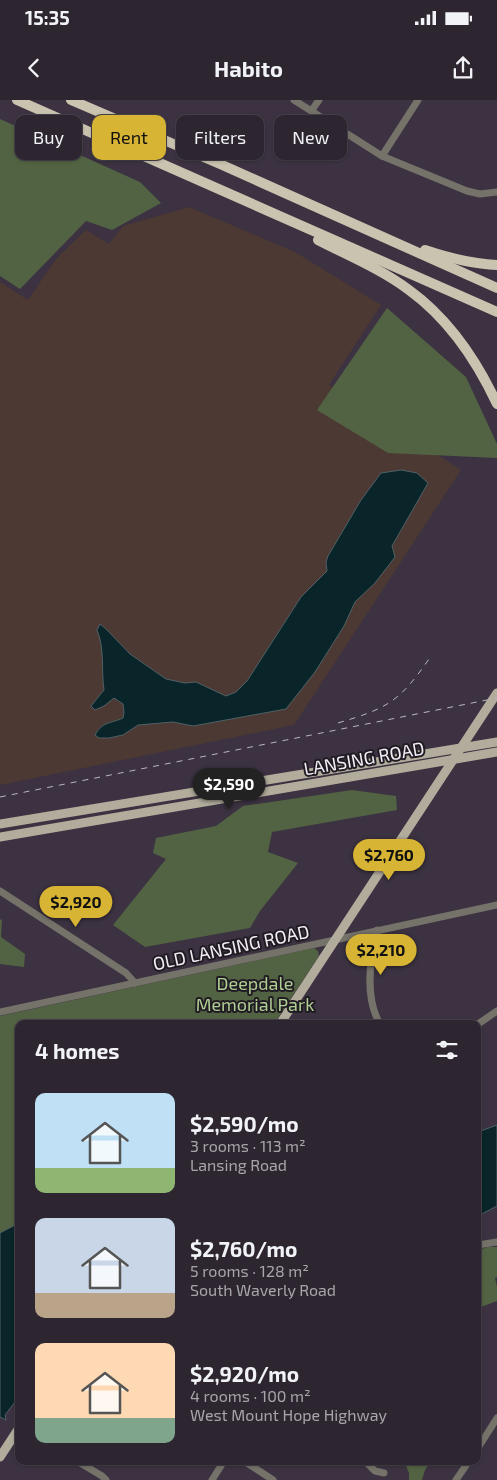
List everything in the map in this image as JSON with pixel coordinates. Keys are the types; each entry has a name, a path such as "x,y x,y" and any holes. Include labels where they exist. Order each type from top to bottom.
{"highway":[{"path":"17,100 497,312"},
{"path":"70,100 220,164 497,288"},
{"path":"254,205 284,223 377,270 423,301 461,340 475,361 497,404"},
{"path":"372,232 451,258 478,264 497,265"}],"main road":[{"path":"283,1020 497,693"},
{"name":"LANSING ROAD","path":"0,824 497,742"},
{"name":"LANSING ROAD","path":"0,838 497,752"},
{"path":"0,1457 15,1434"}],"street":[{"path":"294,100 382,156 467,191 480,194 497,192"},
{"path":"312,110 318,100"},
{"path":"382,156 418,100"},
{"path":"0,891 126,974 135,982"},
{"name":"OLD LANSING ROAD","path":"0,1012 497,905"},
{"path":"377,930 370,967 378,1020"},
{"path":"481,1022 497,1011"},
{"path":"481,1245 497,1242"},
{"path":"481,1443 497,1418"},
{"path":"84,1465 106,1480"},
{"path":"212,1480 221,1465"},
{"path":"250,1465 273,1480"},
{"path":"369,1465 375,1471 384,1473"},
{"path":"456,1480 466,1465"}],"shaded area":[{"path":"189,207 295,252 381,305 329,385 461,470 294,725 0,785 0,282 28,300 56,259 86,230 109,244 123,226"},
{"path":"401,470 417,473 428,483 392,546 395,557 375,583 355,602 344,626 315,672 286,709 193,726 173,722 138,725 123,735 109,738 99,738 95,735 104,725 123,718 124,712 123,704 114,698 95,710 91,706 104,690 102,652 97,630 100,624 130,654 166,679 185,683 196,682 226,696 236,692 247,681 301,597 327,571 326,562 328,556 361,500 381,473"},
{"path":"497,1125 497,1206 481,1214 481,1131"},
{"path":"15,1225 15,1402 5,1415 6,1420 0,1417 0,1233"}],"green space":[{"path":"0,119 15,126 15,160 82,160 82,156 140,182 161,203 112,230 86,221 20,289 0,276"},
{"path":"387,308 466,377 497,444 497,458 388,453 317,410"},
{"path":"352,790 396,796 397,810 272,832 268,852 298,863 260,911 250,928 145,947 113,925 166,859 153,853 156,838 216,826 243,806"},
{"path":"2,919 1,937 25,954 24,967 0,964 0,920"},
{"name":"Deepdale Memorial Park","path":"314,948 318,951 319,956 277,1020 15,1020 15,1225 0,1233 0,1016"},
{"path":"497,1247 497,1277 495,1278 497,1301 481,1307 481,1249"},
{"path":"406,1465 428,1465 422,1480 409,1480 409,1473"}],"railway":[{"path":"338,723 369,713 391,702 409,685 429,659"},
{"path":"0,797 497,698"}]}
